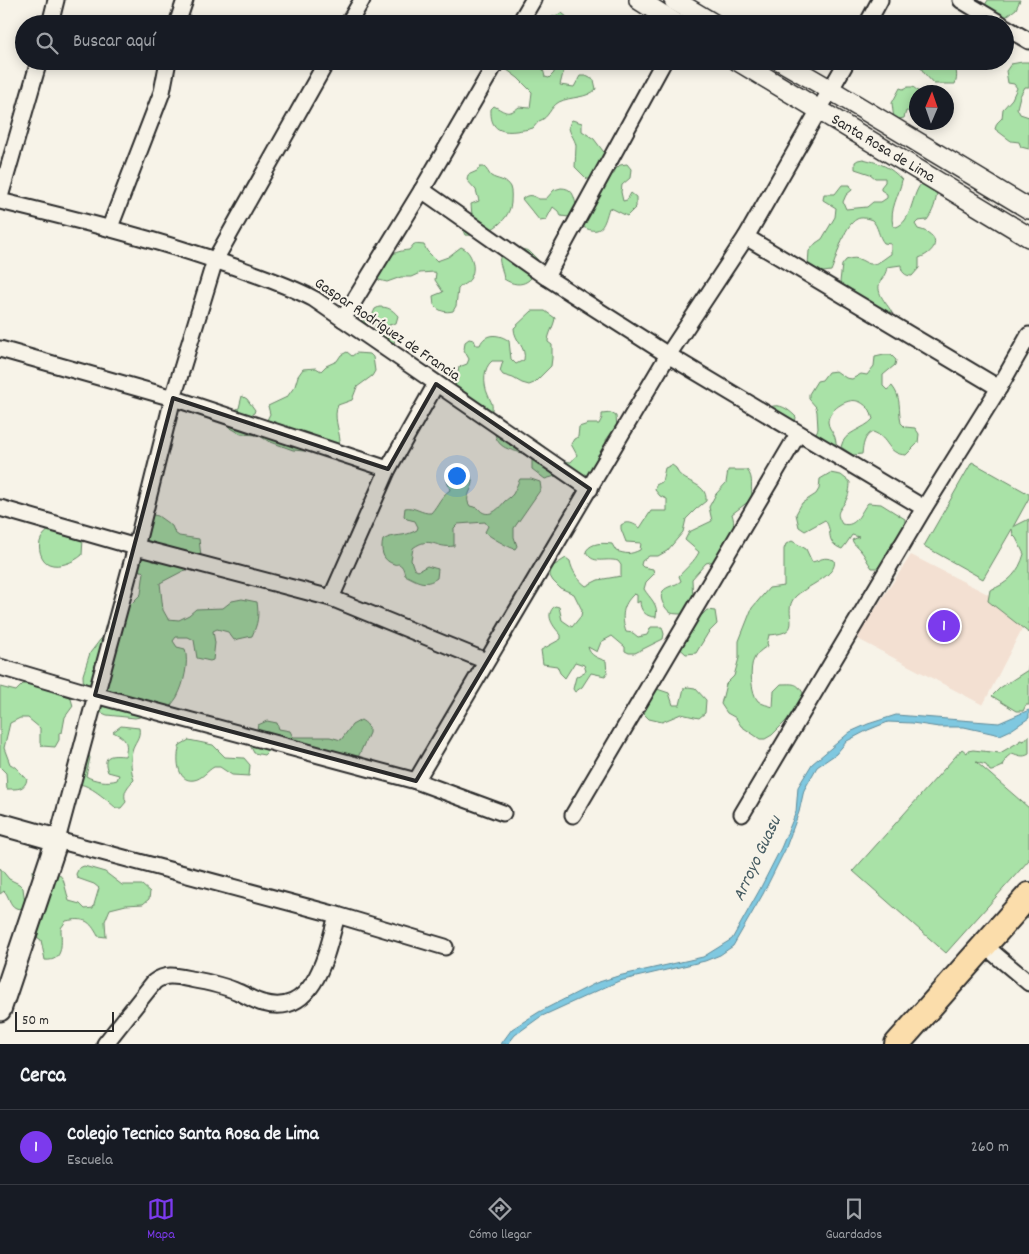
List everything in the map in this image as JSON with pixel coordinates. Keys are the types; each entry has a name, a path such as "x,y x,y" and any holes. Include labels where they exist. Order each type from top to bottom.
{"main road":[{"path":"0,824 57,840 0,1010"},
{"path":"897,1044 1029,895"}],"street":[{"path":"52,15 56,0"},
{"path":"180,15 185,0"},
{"path":"353,15 362,0"},
{"path":"524,15 533,0"},
{"path":"639,0 663,15"},
{"path":"674,0 686,15"},
{"path":"872,15 880,0"},
{"path":"961,0 986,15"},
{"path":"1014,32 1029,41"},
{"path":"0,197 36,70"},
{"path":"110,227 162,92 166,70"},
{"path":"322,70 215,260 173,398 136,547 57,840 337,915 445,947"},
{"path":"343,319 422,190 492,70"},
{"path":"546,277 659,70"},
{"name":"Santa Rosa de Lima","path":"753,70 1029,237"},
{"path":"797,70 1029,209"},
{"path":"416,781 486,661 590,490 668,355 746,237 842,70"},
{"path":"422,190 546,277 668,355 924,508"},
{"name":"Gaspar Rodríguez de Francia","path":"0,201 110,227 215,260 294,289 314,299 590,490"},
{"path":"746,237 999,388"},
{"path":"742,814 924,508 999,388 1029,335"},
{"path":"0,349 173,398 388,469"},
{"path":"331,598 388,469 436,384"},
{"path":"573,815 798,434"},
{"path":"0,508 136,547 331,598 486,661"},
{"path":"0,667 95,695 416,781 503,813"},
{"path":"105,1044 154,982 160,977 169,975 216,984 238,991 261,1003 276,1006 291,1004 302,996 312,983 324,960 337,915"},
{"path":"985,946 1029,983"}],"highlighted area":[{"path":"436,384 590,489 416,781 95,695 173,398 388,469"}],"shaded area":[{"path":"911,555 1029,615 983,705 856,638"}],"green space":[{"path":"988,0 1020,0 1016,9 1008,15 999,15 984,7"},
{"path":"1029,62 1029,87 1025,87 1017,108 1020,114 1029,117 1029,149 1021,147 1019,142 1011,141 995,129 997,123 1002,118 1003,109 1012,99 1017,88 1014,84 1008,83 1006,71 1014,70 1014,63"},
{"path":"507,70 543,70 545,77 549,78 554,73 554,70 563,70 560,85 574,87 580,76 586,76 594,80 596,89 584,96 559,102 533,128 510,131 500,130 492,121 491,109 494,106 509,112 519,107 530,108 532,92"},
{"path":"922,70 956,70 955,84 934,84"},
{"path":"909,87 909,111 906,111 904,118 894,120 892,103 900,88"},
{"path":"572,120 582,123 582,131 594,139 606,155 609,174 614,174 620,165 627,164 631,169 630,178 622,185 621,192 623,201 627,200 631,193 636,197 636,207 627,216 609,208 602,227 595,230 583,227 582,222 598,179 587,179 575,167 576,146 569,130"},
{"path":"863,159 885,166 902,180 893,208 893,226 896,227 905,220 921,184 937,192 934,207 927,220 918,221 915,224 918,229 925,231 934,238 934,247 926,255 919,258 919,268 912,276 904,273 901,265 887,267 880,282 879,291 892,313 878,315 839,290 842,265 846,260 855,258 873,264 891,254 891,244 884,243 872,220 860,218 852,223 844,235 831,271 815,273 808,265 809,251 822,239 835,217 836,208 823,200 824,194 835,194 842,185 850,185 852,190 846,195 843,202 846,209 867,207 873,202 881,202 887,198 887,194 881,190 885,178 875,178 870,174 855,169 855,162"},
{"path":"480,167 484,167 491,176 508,184 511,191 511,203 506,217 495,227 480,234 465,235 464,227 472,216 471,204 479,201 476,190 467,180 468,175 477,171"},
{"path":"568,189 572,193 576,205 569,217 561,216 553,207 546,220 540,221 522,199 533,196 539,199 546,199 554,190"},
{"path":"414,244 424,245 437,261 448,257 461,247 471,256 472,275 458,289 456,306 453,311 442,311 434,305 433,296 443,292 435,280 436,273 434,272 401,277 387,282 379,280 377,277 388,258 396,253 409,250"},
{"path":"518,248 529,251 538,260 537,267 531,278 522,284 504,279 500,262 501,256"},
{"path":"379,307 390,309 398,316 396,323 389,325 391,330 395,332 394,348 384,355 372,346 364,344 362,336 350,319 364,320 370,329 375,330 375,325 370,320 375,309"},
{"path":"532,311 545,311 555,318 548,342 552,345 551,366 534,383 529,385 503,375 500,371 503,361 492,361 485,372 486,391 492,406 491,413 455,387 459,367 467,364 469,359 464,350 465,342 469,339 474,340 476,345 480,345 489,336 501,337 509,341 511,359 516,364 524,360 524,351 516,337 514,328"},
{"path":"347,352 352,356 356,353 370,354 373,357 375,371 372,376 357,387 352,400 338,405 336,418 340,441 335,447 304,451 293,450 268,441 258,435 241,434 229,427 227,421 230,412 239,408 242,396 247,399 255,410 248,417 267,420 270,414 268,406 287,397 303,369 316,368 321,371"},
{"path":"891,355 896,360 895,365 883,375 883,386 887,390 892,386 895,390 901,423 905,427 915,428 919,434 918,443 906,455 895,452 883,438 873,432 866,438 862,454 853,455 841,447 846,437 873,419 870,410 859,402 848,401 831,413 828,422 834,435 836,448 825,443 823,437 800,444 789,436 770,407 781,406 787,409 796,417 795,424 815,435 818,429 817,412 816,407 809,399 809,394 817,381 822,380 828,372 836,371 846,378 852,379 861,374 867,375 874,366 875,357"},
{"path":"611,413 616,416 617,428 606,440 607,449 598,454 594,469 582,481 559,475 545,479 532,469 532,458 503,447 496,438 494,430 538,442 563,461 571,462 577,455 571,444 578,437 579,427 588,424 599,424 602,414"},
{"path":"972,462 1029,494 1029,498 1013,527 1029,519 1029,633 988,601 990,590 1007,581 1016,572 1024,554 1013,535 1012,529 983,579 924,546"},
{"path":"672,465 683,477 703,490 706,501 686,519 683,532 667,551 658,556 649,556 642,561 641,565 643,567 653,569 654,574 646,582 644,589 655,605 656,617 644,613 640,601 637,603 637,595 634,594 627,602 623,616 626,632 633,633 638,637 647,635 651,627 662,627 663,639 635,653 625,651 625,647 612,636 601,642 597,652 588,647 592,655 606,661 607,673 605,676 591,673 582,687 575,692 573,689 576,677 586,671 584,665 575,662 565,678 557,666 543,664 541,650 561,639 561,635 550,617 552,609 555,606 559,607 562,620 572,627 581,616 582,610 574,594 560,588 553,581 550,576 550,568 566,558 570,561 578,578 586,586 598,580 621,576 621,565 618,561 595,560 586,551 591,546 601,543 612,544 616,551 626,553 640,550 641,543 626,542 621,525 629,523 640,528 651,511 667,511 667,499 660,496 655,490 656,485 662,482 665,468"},
{"path":"728,470 747,470 751,477 753,498 732,514 733,532 719,560 706,563 692,579 693,602 683,614 671,613 663,603 661,597 663,591 681,581 679,576 699,552 685,540 689,532 712,521 709,507 716,494 726,483"},
{"path":"447,472 470,474 473,483 468,503 470,506 478,508 481,512 485,513 496,511 514,492 520,479 531,479 540,482 541,489 514,528 517,546 515,549 487,534 485,532 488,526 485,522 458,524 454,528 454,546 442,546 429,542 419,544 413,548 411,560 414,569 418,571 427,566 438,569 437,578 425,583 405,575 399,564 387,561 382,552 383,540 417,530 418,527 415,521 404,516 405,508 431,513 450,490"},
{"path":"830,473 841,475 850,482 847,497 839,512 842,524 847,525 855,521 868,503 881,504 905,519 902,532 892,542 891,560 881,568 872,568 852,540 859,537 852,535 842,549 836,546 831,540 828,524 825,520 805,531 799,527 796,514 802,503 816,494 819,489 820,479"},
{"path":"145,513 158,516 172,526 175,533 179,536 199,539 202,565 183,571 160,583 163,610 168,619 179,620 196,609 223,608 232,601 242,599 257,602 258,619 252,636 234,640 228,632 217,629 213,631 215,643 213,660 210,661 197,658 194,640 188,637 176,637 173,641 177,647 185,649 186,667 182,686 169,711 135,718 107,715 95,710 84,697 83,675 90,653 110,630 126,604 131,604 141,594 144,572 135,569 139,560 148,558 146,545 137,533"},
{"path":"51,528 83,539 82,555 62,565 53,565 46,562 40,553 39,546 43,536"},
{"path":"792,541 806,549 812,562 827,558 834,560 834,565 826,576 795,597 791,603 790,626 781,633 769,635 768,646 756,655 752,663 752,687 758,701 773,707 774,691 781,684 797,685 803,693 800,703 786,721 772,735 765,739 760,739 741,726 736,718 727,713 721,704 726,684 734,676 739,658 739,641 752,608 769,588 784,586 784,549 786,544"},
{"path":"707,610 715,611 717,624 708,633 696,653 686,654 676,645 693,616 702,615"},
{"path":"1029,658 1029,705 1026,705 1023,711 1016,711 992,696 1000,688 1028,670"},
{"path":"23,684 47,685 69,692 73,706 65,717 62,733 59,733 59,740 55,747 42,746 40,743 40,728 28,718 20,718 10,723 4,748 10,764 27,779 22,787 7,789 6,773 0,767 0,687 16,691"},
{"path":"654,688 669,693 673,705 680,705 684,688 695,688 706,700 705,713 699,718 681,714 662,722 649,719 642,712"},
{"path":"361,720 369,728 369,733 355,764 270,749 264,755 254,753 248,741 249,733 257,729 258,725 267,721 277,723 279,729 290,731 293,737 330,737 341,740 352,725"},
{"path":"121,726 139,728 139,731 131,754 134,780 125,792 126,802 121,808 116,808 92,789 78,784 69,762 72,754 88,752 90,758 86,776 101,781 117,780 119,775 108,772 106,762 112,756 125,756 125,741 113,732"},
{"path":"1029,735 1029,754 1020,756 1012,753 1006,758 1003,766 992,771 986,765 976,762 1029,808 1029,860 946,953 853,871 962,749 967,753 973,750 1000,753 1020,740 1024,741"},
{"path":"189,740 213,745 225,757 244,758 250,765 249,776 232,775 220,767 214,767 197,779 188,780 181,773 178,762 180,745"},
{"path":"84,866 105,872 122,885 142,885 150,892 149,899 143,904 126,905 110,909 105,921 106,937 98,936 86,921 66,921 61,928 59,954 56,958 45,960 41,940 33,934 24,909 14,907 4,891 0,894 0,868 9,879 23,888 25,904 33,879 32,871 58,873 63,879 69,901 80,904 85,909 93,908 99,888 94,884 77,878 76,874 79,868"}],"water":[{"path":"1029,710 1029,718 1000,735 964,727 939,727 888,722 847,741 836,754 817,767 804,790 799,812 785,850 763,894 733,946 720,955 705,961 619,981 540,1017 515,1035 508,1044 501,1044 512,1029 539,1012 596,983 618,976 703,957 732,939 781,848 796,812 798,787 812,764 850,732 896,715 999,723"}],"place":[{"name":"Colegio Tecnico Santa Rosa de Lima","path":"944,626"}],"water label":[{"name":"Arroyo Guasu","path":"758,859"}]}
